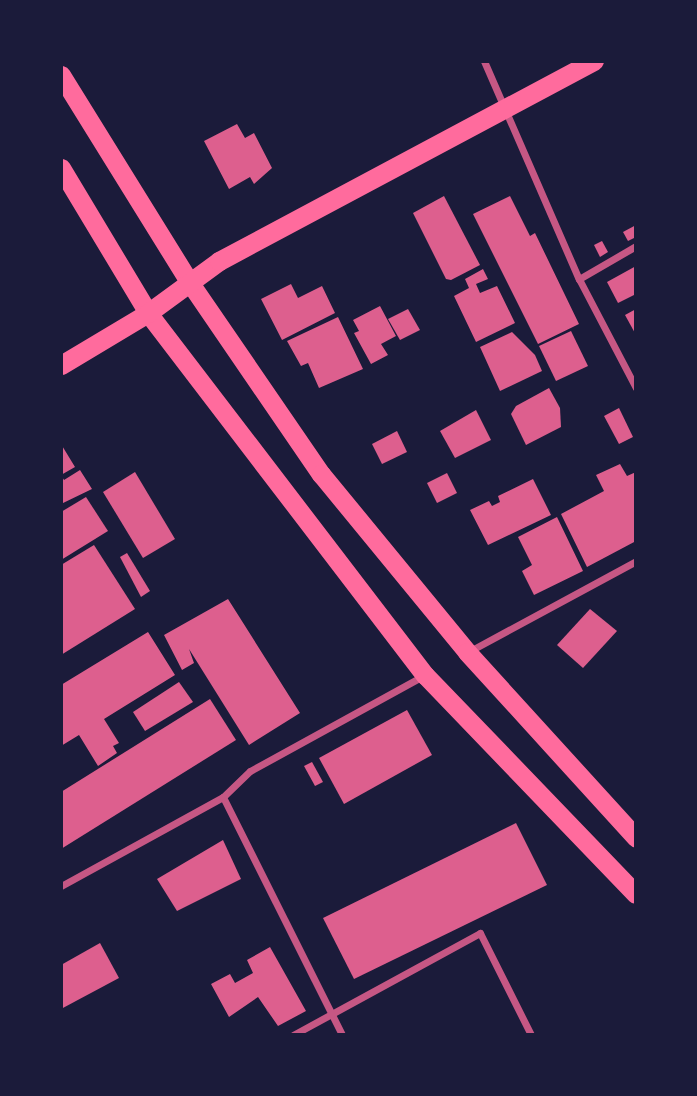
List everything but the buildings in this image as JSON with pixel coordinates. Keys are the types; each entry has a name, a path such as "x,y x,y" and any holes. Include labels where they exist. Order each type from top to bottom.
{"highway":[{"path":"61,365 148,313 219,261 594,61"},
{"path":"61,75 190,283 320,474 467,652 636,838"},
{"path":"61,168 148,313 425,675 636,894"}],"street":[{"path":"484,61 579,279 636,388"},
{"path":"579,279 636,246"},
{"path":"467,652 636,561"},
{"path":"61,886 223,797 250,771 425,675"},
{"path":"223,797 342,1035"},
{"path":"293,1035 480,933 531,1035"}]}
